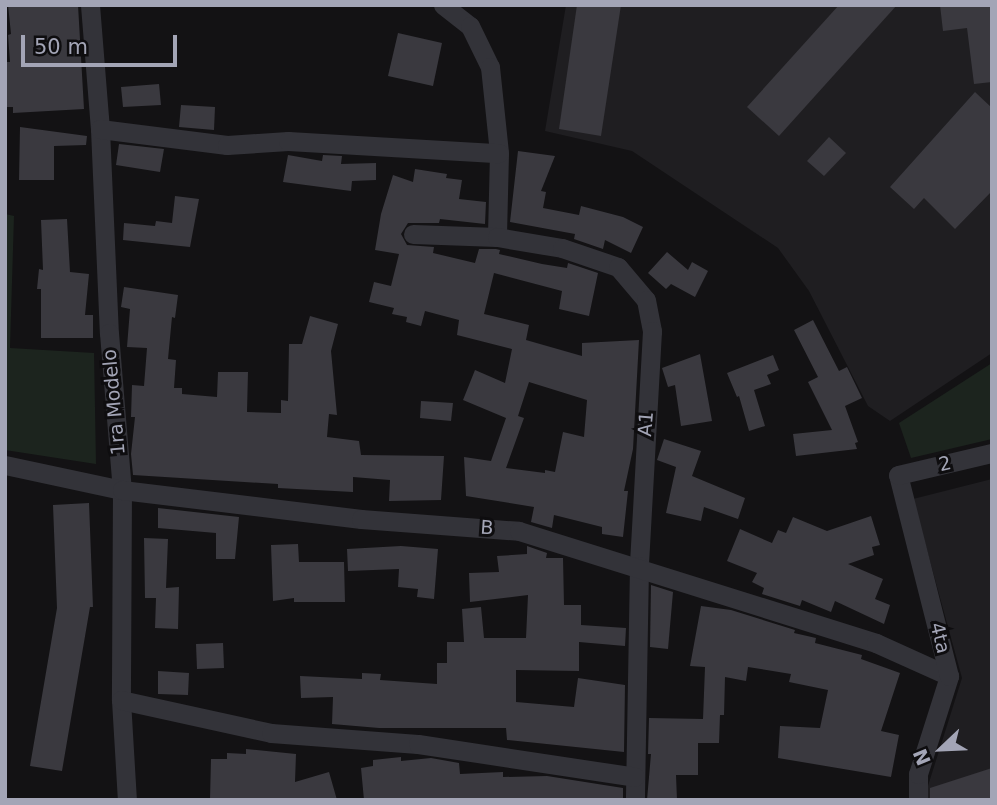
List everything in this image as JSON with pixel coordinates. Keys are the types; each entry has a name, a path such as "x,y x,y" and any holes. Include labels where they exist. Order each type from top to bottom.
{"street":[{"name":"1ra Modelo","path":"90,5 100,129 109,333 122,490 121,700 127,800"},
{"path":"447,6 470,26 490,67 499,153 497,237"},
{"path":"100,129 228,145 288,141 499,153"},
{"name":"A1","path":"413,234 497,237 562,248 618,267 646,300 652,331 639,566 635,800"},
{"name":"2","path":"898,475 992,453"},
{"name":"B","path":"5,465 122,490 361,519 519,531 639,566 876,643 949,676"},
{"name":"4ta","path":"898,475 949,676 918,774 918,800"},
{"path":"121,700 271,733 418,744 635,776"}],"shaded area":[{"path":"566,5 992,5 992,353 890,421 868,406 809,291 778,248 632,151 545,131"},
{"path":"5,214 14,216 10,348 94,353 96,464 5,450"},
{"path":"992,363 992,439 911,458 899,423"},
{"path":"992,479 992,800 927,800 927,789 962,678 913,499"}],"building":[{"path":"8,5 78,5 84,109 13,113 13,107 5,107 5,62 10,62 8,35 11,34"},
{"path":"577,5 621,5 601,136 559,129"},
{"path":"839,5 897,5 779,136 747,107"},
{"path":"940,5 992,5 992,82 974,84 967,28 943,31"},
{"path":"398,33 442,43 433,86 388,76"},
{"path":"159,84 161,105 123,107 121,87"},
{"path":"975,92 992,108 992,191 955,229 924,198 914,209 890,187"},
{"path":"181,105 215,107 214,130 179,127"},
{"path":"20,127 87,136 86,145 54,146 54,180 19,180"},
{"path":"829,137 846,153 824,176 807,161"},
{"path":"119,144 164,149 160,172 116,165"},
{"path":"518,151 555,156 541,191 546,192 543,208 579,215 581,206 623,217 643,227 631,253 605,240 603,249 574,239 575,234 510,222"},
{"path":"288,155 322,161 323,155 342,156 341,164 376,163 376,180 352,181 351,191 283,182"},
{"path":"415,169 447,174 446,178 462,180 459,199 486,202 485,224 440,219 439,223 408,223 401,234 407,245 434,247 433,253 475,263 479,249 496,249 500,250 499,254 567,268 568,263 598,273 589,316 559,309 562,291 494,273 484,314 529,325 526,340 582,356 582,343 639,340 633,449 624,491 628,491 623,537 602,534 602,527 554,515 552,528 531,522 534,507 466,496 464,457 491,461 506,418 463,400 475,370 505,383 512,349 457,335 459,320 425,311 421,326 406,322 407,317 392,314 394,308 369,302 374,282 391,286 399,254 375,250 381,214 393,175 413,182","holes":["529,382 587,400 584,437 563,432 555,472 506,468 524,418 518,416"]},
{"path":"175,196 199,199 190,247 123,240 124,223 155,226 156,221 172,223"},
{"path":"67,219 70,272 89,274 85,315 93,315 93,338 41,338 41,289 37,289 39,269 43,270 41,220"},
{"path":"667,252 688,270 692,262 708,271 695,297 671,284 666,289 648,273"},
{"path":"124,287 178,295 175,318 172,317 168,359 176,360 174,388 182,388 182,394 217,397 218,372 248,372 247,412 281,413 281,400 288,401 289,344 302,344 310,316 338,324 331,351 337,415 329,414 327,437 359,441 361,455 444,456 441,500 389,501 390,480 353,477 353,492 278,488 278,484 133,475 131,454 135,417 131,417 132,385 144,386 147,348 127,347 130,309 121,307"},
{"path":"813,320 839,371 847,367 862,398 845,406 858,442 855,443 857,449 796,456 793,434 832,430 808,382 818,377 794,330"},
{"path":"700,354 712,421 681,426 675,385 668,387 662,368"},
{"path":"773,355 779,370 767,375 771,384 754,390 765,426 749,431 739,396 737,397 727,373"},
{"path":"421,401 453,403 451,421 420,418"},
{"path":"664,439 701,451 692,476 745,498 738,519 704,507 701,521 666,513 676,467 657,460"},
{"path":"89,503 93,607 90,607 62,771 30,766 57,608 53,505"},
{"path":"158,508 239,517 235,559 216,559 216,533 158,528"},
{"path":"871,516 880,545 872,547 874,555 848,564 883,579 875,599 890,605 884,624 835,601 831,612 802,600 800,606 762,594 764,588 752,582 757,573 727,561 740,529 772,543 778,530 786,533 793,517 827,531"},
{"path":"144,538 168,539 166,588 179,587 178,629 155,628 156,598 145,598"},
{"path":"298,544 299,562 344,562 345,602 294,602 294,598 273,601 271,545"},
{"path":"401,546 438,549 434,599 417,597 418,589 398,587 399,569 348,571 347,549"},
{"path":"527,546 547,553 546,558 563,558 564,605 581,605 581,625 626,628 625,646 579,642 579,671 516,670 516,702 574,707 578,678 625,685 624,752 507,740 506,728 379,728 332,724 333,697 301,698 300,676 362,679 362,673 381,674 380,680 437,684 437,663 447,663 447,642 464,642 462,609 481,607 484,638 526,638 528,595 470,602 469,573 499,572 497,556 527,554"},
{"path":"651,585 673,592 668,649 650,647"},
{"path":"701,606 731,610 795,630 794,633 816,638 815,643 862,655 861,659 900,673 881,731 899,735 891,777 778,758 780,726 820,728 828,690 789,682 791,674 748,667 746,681 725,677 724,715 720,715 719,743 698,743 698,775 676,775 677,800 647,800 651,754 648,754 649,718 703,719 705,667 690,666"},
{"path":"223,643 224,668 197,669 196,644"},
{"path":"158,671 189,673 188,695 158,694"},
{"path":"246,749 296,754 295,782 329,772 337,800 210,800 211,759 227,759 227,753 246,754"},
{"path":"401,757 401,761 431,758 459,763 460,774 503,772 503,777 547,776 623,788 623,800 364,800 361,768 373,766 373,760"},
{"path":"992,768 992,800 930,800 930,788"}]}
